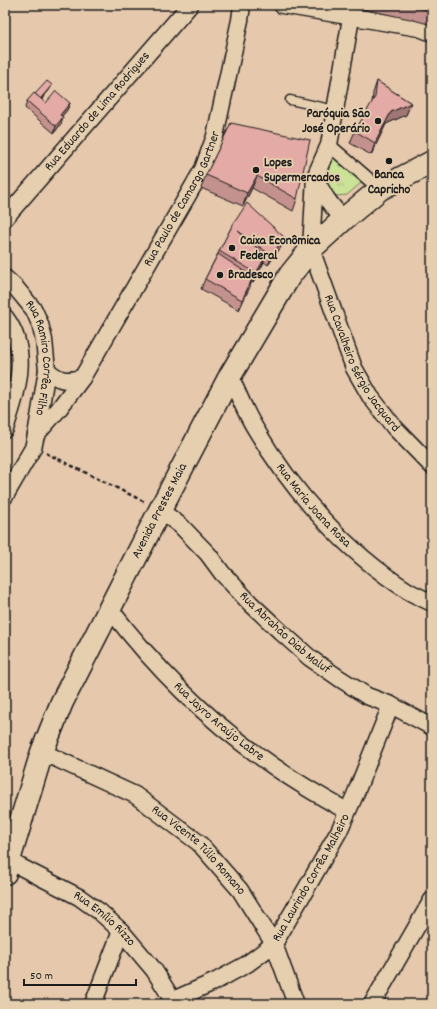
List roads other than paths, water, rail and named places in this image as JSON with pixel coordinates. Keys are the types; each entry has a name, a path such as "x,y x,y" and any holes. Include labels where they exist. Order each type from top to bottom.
{"main road":[{"name":"Avenida Prestes Maia","path":"7,867 42,752 62,702 230,376 290,275 311,249 380,189 432,162"}],"street":[{"name":"Rua Eduardo de Lima Rodrigues","path":"5,218 190,5"},
{"name":"Rua Paulo de Camargo Gartner","path":"34,442 82,378 203,169 215,136 242,5"},
{"path":"282,5 351,18 419,28 432,33"},
{"path":"311,249 315,177 329,145 351,18"},
{"path":"329,145 380,189"},
{"path":"315,177 323,194 331,206 344,219"},
{"name":"Rua Cavalheiro Sérgio Jacquard","path":"311,249 354,368 370,396 394,427 432,466"},
{"name":"Rua Ramiro Corrêa Filho","path":"5,278 16,288 34,310 40,324 44,340 47,370 34,442"},
{"path":"5,317 11,325 19,343 20,359 18,388 5,428"},
{"path":"47,370 60,380 68,381 82,378"},
{"name":"Rua Maria Joana Rosa","path":"230,376 254,427 280,468 306,500 333,530 366,560 408,591 432,603"},
{"path":"5,496 34,442"},
{"name":"Rua Abrahão Diab Maluf","path":"160,510 181,526 208,554 222,573 250,603 282,634 310,658 367,696 391,705 432,727"},
{"name":"Rua Jayro Araújo Labre","path":"110,609 162,671 221,726 262,758 303,786 348,811"},
{"name":"Rua Laurindo Corrêa Malheiro","path":"174,1002 247,964 274,944 339,831 391,705"},
{"name":"Rua Vicente Túlio Romano","path":"42,752 135,795 199,843 240,890 274,944 296,1004"},
{"name":"Rua Emílio Rizzo","path":"7,867 79,897 100,912 121,931 154,970 174,1002"},
{"path":"372,1004 432,900"},
{"path":"93,1004 121,931"}],"lane":[{"path":"290,100 335,110"}],"place":[{"name":"Paróquia São José Operário","path":"378,121"},
{"name":"Banca Capricho","path":"389,161"},
{"name":"Lopes Supermercados","path":"256,170"},
{"name":"Caixa Econômica Federal","path":"232,248"},
{"name":"Bradesco","path":"220,275"}]}
